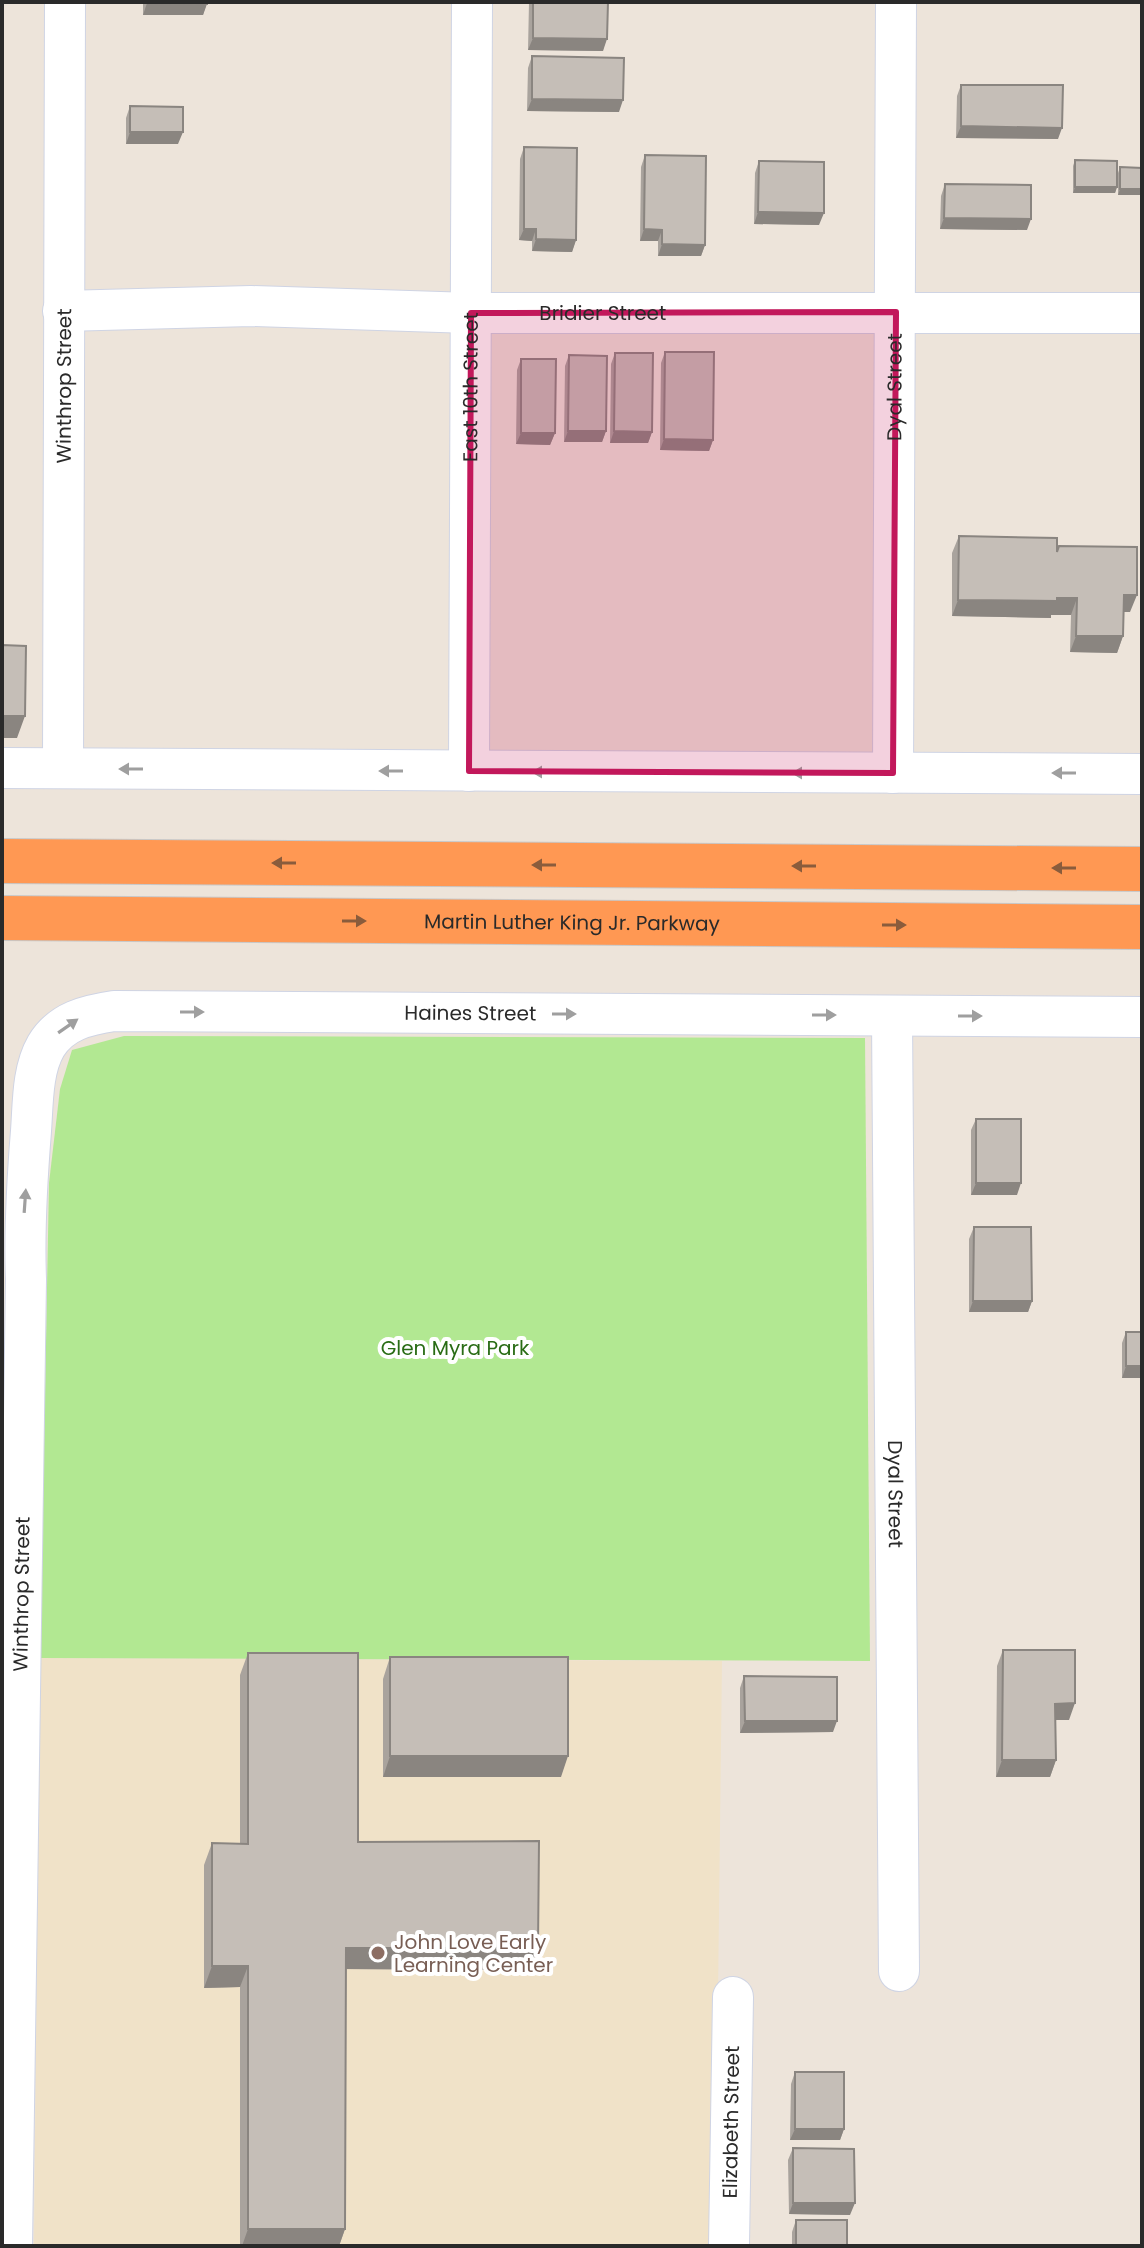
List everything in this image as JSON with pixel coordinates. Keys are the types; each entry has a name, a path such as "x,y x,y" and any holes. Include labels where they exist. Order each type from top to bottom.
{"highway":[{"path":"2,861 1142,869"},
{"name":"Martin Luther King Jr. Parkway","path":"2,918 1142,927"},
{"path":"2,941 220,920"}],"street":[{"name":"Winthrop Street","path":"63,768 65,2"},
{"name":"East 10th Street","path":"469,771 472,2"},
{"name":"Dyal Street","path":"893,773 896,2"},
{"name":"Bridier Street","path":"63,311 251,306 471,313 1142,313"},
{"path":"2,768 1142,774"},
{"name":"Haines Street","path":"14,1279 23,1226 38,1063 46,1045 65,1026 86,1015 130,1011 1142,1017"},
{"name":"Dyal Street","path":"892,1016 899,1971"},
{"name":"Winthrop Street","path":"12,2246 14,1279"},
{"name":"Elizabeth Street","path":"729,2246 733,1997"}],"highlighted area":[{"path":"896,312 893,773 469,771 471,313"}],"shaded area":[{"name":"John Love Early Learning Center","path":"40,1658 722,1661 715,2246 34,2246"}],"green space":[{"name":"Glen Myra Park","path":"124,1036 865,1038 870,1661 40,1658 49,1183 60,1089 72,1050"}],"building":[{"path":"207,2 207,4 147,3"},
{"path":"533,2 608,2 607,39 533,38"},
{"path":"532,56 624,58 623,100 532,99"},
{"path":"961,85 1063,85 1062,128 961,126"},
{"path":"130,106 183,107 183,132 130,132"},
{"path":"524,147 577,148 576,240 536,239 536,229 524,229"},
{"path":"645,155 706,156 705,245 662,244 662,230 644,229"},
{"path":"1075,160 1117,161 1117,187 1075,187"},
{"path":"759,161 824,162 824,213 758,212"},
{"path":"1120,167 1142,168 1142,189 1120,189"},
{"path":"945,184 1031,185 1031,219 944,218"},
{"path":"665,352 714,352 713,440 664,439"},
{"path":"615,353 653,353 652,432 614,431"},
{"path":"569,355 607,356 606,431 568,431"},
{"path":"521,359 556,359 555,433 521,433"},
{"path":"959,536 1057,538 1057,552 1059,546 1137,547 1137,595 1124,595 1123,636 1076,636 1077,598 1057,598 1057,601 958,600"},
{"path":"2,645 26,646 25,716 2,716"},
{"path":"976,1119 1021,1119 1021,1183 976,1183"},
{"path":"974,1227 1031,1227 1032,1301 973,1301"},
{"path":"1126,1332 1142,1332 1142,1366 1126,1366"},
{"path":"1003,1650 1075,1650 1075,1703 1055,1704 1056,1760 1002,1760"},
{"path":"248,1653 358,1653 358,1842 539,1841 538,1948 346,1948 345,2229 248,2229 248,1966 212,1966 212,1843 248,1844"},
{"path":"390,1657 568,1657 568,1756 390,1756"},
{"path":"744,1676 837,1677 837,1721 745,1721"},
{"path":"795,2072 844,2072 844,2129 795,2129"},
{"path":"793,2148 854,2149 855,2203 793,2203"},
{"path":"796,2220 847,2220 847,2246 796,2246"}],"place":[{"name":"John Love Early Learning Center","path":"378,1953"}]}
